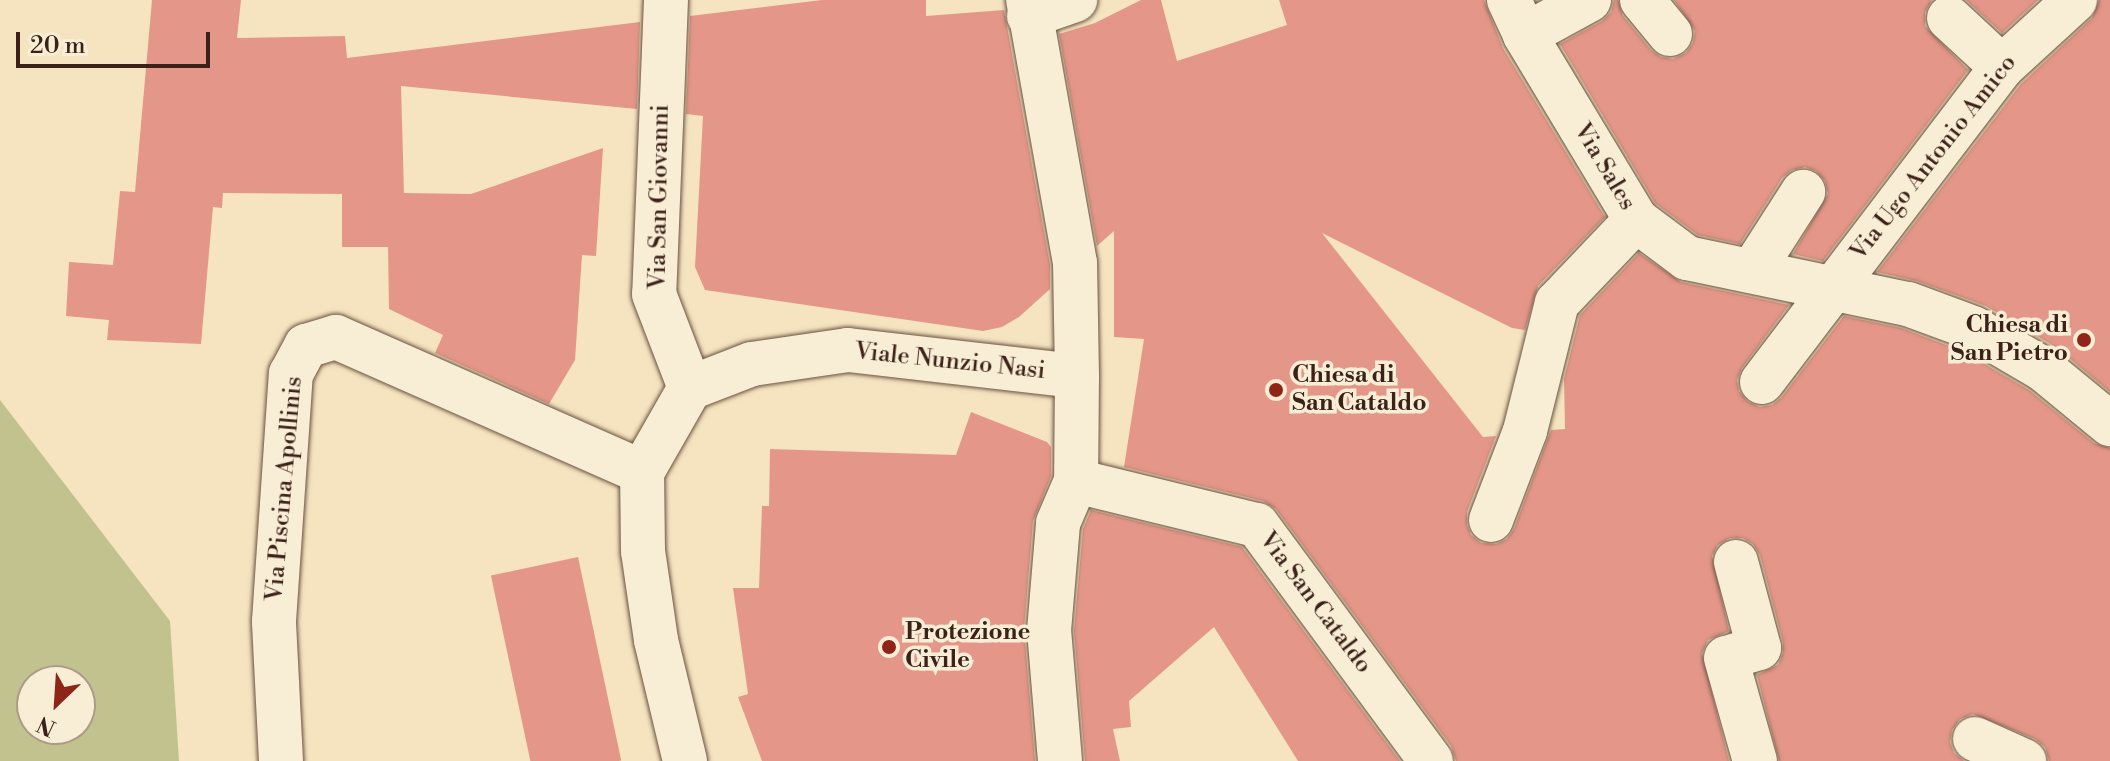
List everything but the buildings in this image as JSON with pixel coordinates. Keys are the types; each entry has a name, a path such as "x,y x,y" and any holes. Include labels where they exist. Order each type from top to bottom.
{"street":[{"name":"Via San Giovanni","path":"666,0 654,294 690,388"},
{"path":"1060,761 1049,631 1058,523 1076,481 1075,263 1029,8 1075,0"},
{"path":"1517,18 1589,0"},
{"path":"1642,0 1670,34"},
{"name":"Via Ugo Antonio Amico","path":"1832,287 2002,67 2075,0"},
{"name":"Via Sales","path":"1517,18 1636,220 1687,258 1908,304 1973,328 2043,369 2110,424"},
{"path":"1949,18 2002,67"},
{"path":"1753,270 1803,192"},
{"path":"1491,520 1525,431 1557,303 1636,220"},
{"path":"1762,382 1832,287"},
{"name":"Via Piscina Apollinis","path":"281,761 274,621 291,374 306,346 336,337 642,472"},
{"name":"Viale Nunzio Nasi","path":"690,388 752,364 848,350 1077,376"},
{"path":"685,761 656,640 643,551 642,472 690,388"},
{"name":"Via San Cataldo","path":"1076,481 1257,525 1431,761"},
{"path":"1736,562 1759,648 1726,658 1755,761"},
{"path":"1975,739 2024,761"}],"green space":[{"path":"0,400 170,621 179,761 0,761"}],"place":[{"name":"Chiesa di San Pietro","path":"2084,340"},
{"name":"Chiesa di San Cataldo","path":"1276,390"},
{"name":"Protezione Civile","path":"889,647"}]}
